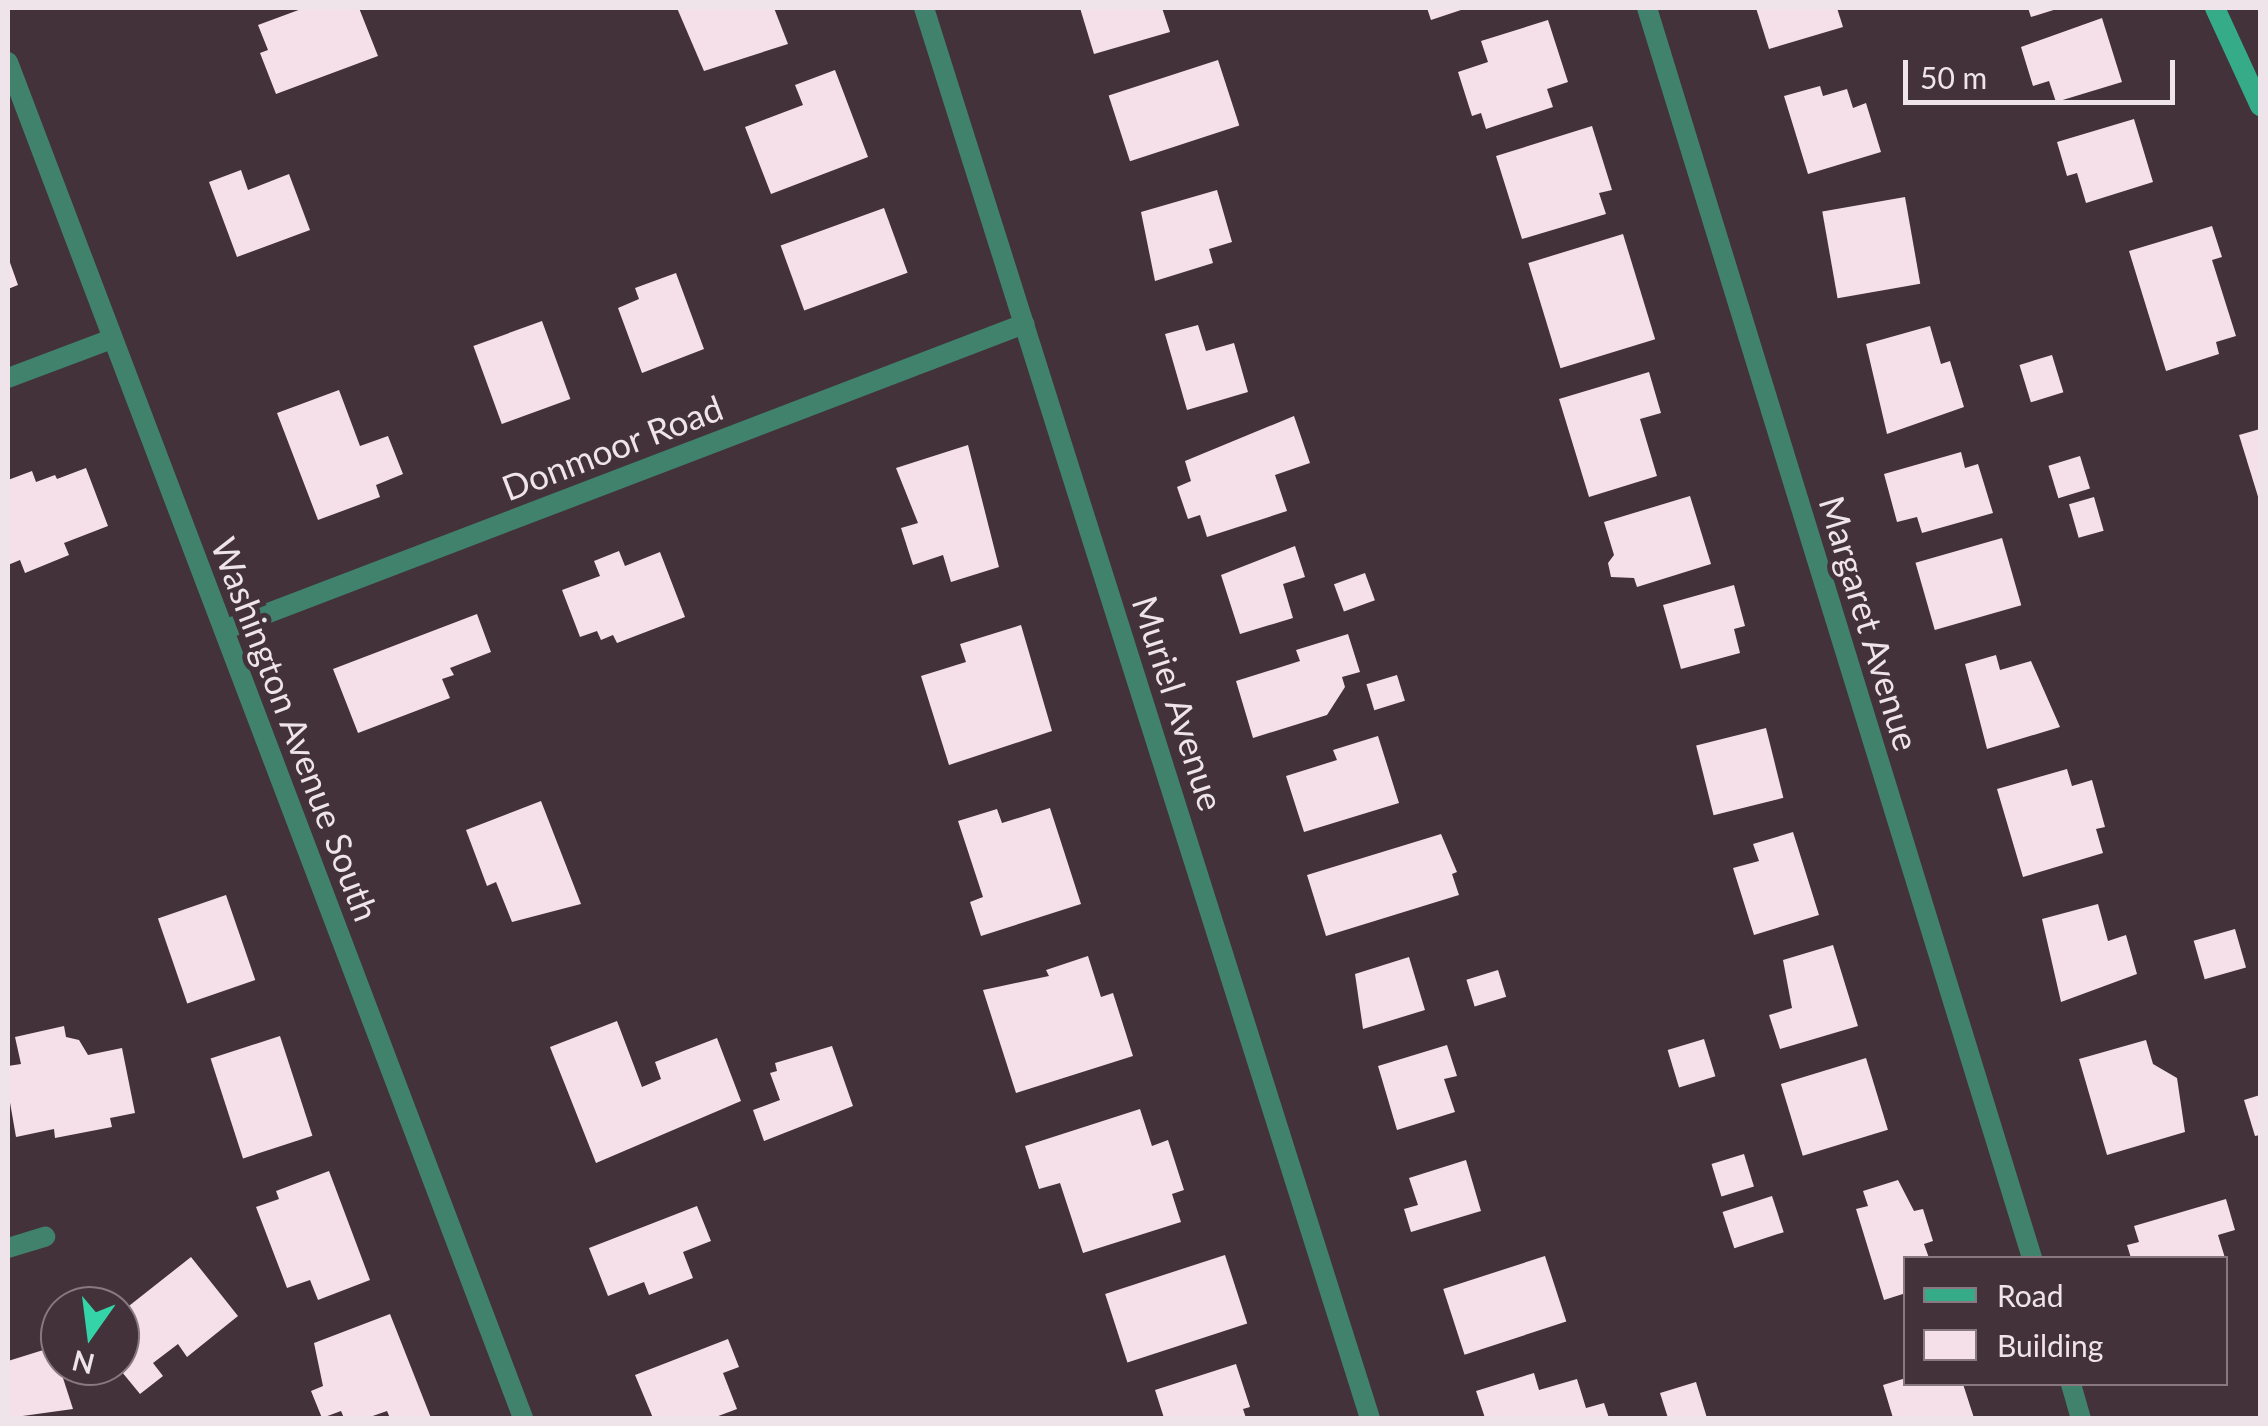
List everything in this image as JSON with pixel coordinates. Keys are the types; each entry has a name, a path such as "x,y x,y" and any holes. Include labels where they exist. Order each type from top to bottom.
{"main road":[{"path":"2215,8 2260,106"}],"street":[{"name":"Muriel Avenue","path":"924,8 1370,1418"},
{"name":"Margaret Avenue","path":"1646,8 2031,1256"},
{"name":"Washington Avenue South","path":"8,62 523,1418"},
{"name":"Donmoor Road","path":"224,630 1024,324"},
{"path":"8,378 112,339"},
{"path":"8,1248 45,1237"},
{"path":"2071,1386 2081,1418"}],"building":[{"path":"304,8 359,8 378,56 276,94 260,53 268,50 258,25"},
{"path":"677,8 774,8 788,44 704,71"},
{"path":"1080,8 1162,8 1170,32 1094,54"},
{"path":"1427,8 1467,8 1431,20"},
{"path":"1756,8 1837,8 1843,27 1769,49"},
{"path":"2028,8 2060,8 2031,17"},
{"path":"2102,18 2122,82 2056,102 2049,81 2033,86 2021,47"},
{"path":"1548,20 1568,82 1547,89 1553,107 1486,129 1481,113 1472,116 1458,72 1488,62 1481,41"},
{"path":"1218,60 1239,126 1130,161 1109,96"},
{"path":"835,70 868,157 771,194 745,127 803,105 795,85"},
{"path":"1820,86 1823,96 1847,89 1853,108 1866,103 1881,152 1808,174 1784,96"},
{"path":"2134,119 2153,182 2086,203 2077,173 2067,176 2057,142"},
{"path":"1592,126 1612,190 1599,193 1606,214 1522,239 1496,156"},
{"path":"241,170 248,190 289,174 310,230 237,257 209,182"},
{"path":"1217,190 1232,242 1209,249 1213,263 1155,281 1141,212"},
{"path":"1905,197 1920,284 1838,298 1822,212"},
{"path":"884,208 908,273 804,310 781,246"},
{"path":"2212,226 2222,257 2212,260 2236,336 2216,342 2219,354 2166,371 2129,251"},
{"path":"1623,234 1655,339 1560,368 1528,263"},
{"path":"8,257 18,285 8,289"},
{"path":"676,273 704,349 642,373 618,308 639,299 635,288"},
{"path":"542,321 570,399 502,424 473,346"},
{"path":"1198,325 1206,351 1234,343 1248,392 1187,410 1165,334"},
{"path":"1930,326 1941,364 1950,361 1964,407 1887,434 1866,344"},
{"path":"2052,355 2063,392 2031,402 2019,365"},
{"path":"1649,372 1661,413 1640,419 1657,476 1589,497 1559,399"},
{"path":"339,390 360,446 388,436 403,474 376,485 380,497 318,520 277,413"},
{"path":"1294,416 1310,463 1275,475 1287,511 1207,537 1200,515 1188,519 1177,487 1191,481 1185,461"},
{"path":"2260,429 2260,503 2239,435"},
{"path":"968,445 999,567 951,582 943,555 913,565 901,528 918,523 896,468"},
{"path":"1961,452 1965,468 1978,464 1993,513 1922,533 1917,517 1897,522 1884,474"},
{"path":"2080,456 2090,489 2058,498 2048,466"},
{"path":"86,468 108,526 64,543 69,555 25,573 20,560 8,565 8,480 32,471 36,482 55,475 57,479"},
{"path":"1690,496 1711,564 1637,587 1634,578 1611,577 1608,563 1614,555 1604,522"},
{"path":"2094,497 2104,531 2079,538 2069,504"},
{"path":"2002,538 2021,605 1935,630 1915,563"},
{"path":"1295,546 1305,577 1283,584 1293,618 1240,634 1221,575"},
{"path":"619,551 625,566 660,552 685,617 617,643 613,635 601,640 597,631 580,637 562,590 600,576 594,561"},
{"path":"1365,573 1375,600 1344,612 1334,584"},
{"path":"1734,585 1745,626 1734,629 1740,653 1681,669 1663,605"},
{"path":"477,614 491,652 450,668 454,675 442,679 450,698 358,733 333,669"},
{"path":"1021,625 1052,731 949,765 921,676 966,662 960,644"},
{"path":"1348,634 1360,672 1342,677 1345,687 1327,715 1253,738 1236,681 1300,661 1296,650"},
{"path":"1996,655 2000,670 2031,661 2060,727 1987,749 1965,664"},
{"path":"1397,675 1405,701 1374,710 1366,684"},
{"path":"1766,728 1783,798 1714,815 1696,745"},
{"path":"1378,736 1399,803 1304,832 1286,776 1337,760 1333,750"},
{"path":"2067,769 2072,786 2092,780 2105,827 2096,829 2103,853 2023,877 1997,789"},
{"path":"541,801 581,904 512,922 496,882 487,886 466,830"},
{"path":"1050,808 1081,904 981,936 970,902 983,897 958,821 997,809 1002,823"},
{"path":"1793,832 1819,915 1754,935 1733,868 1759,861 1753,844"},
{"path":"1441,834 1457,872 1452,874 1459,895 1326,936 1307,875"},
{"path":"226,895 255,980 187,1004 158,918"},
{"path":"2098,904 2108,941 2126,935 2137,974 2061,1002 2042,919"},
{"path":"2235,929 2246,967 2205,979 2194,941"},
{"path":"1833,945 1858,1026 1780,1049 1769,1015 1792,1008 1783,960"},
{"path":"1088,956 1101,997 1113,993 1133,1056 1016,1093 983,990 1049,976 1046,970"},
{"path":"1409,957 1425,1010 1363,1029 1355,974"},
{"path":"1498,970 1506,997 1475,1006 1466,980"},
{"path":"617,1021 642,1087 661,1079 655,1062 717,1038 741,1101 596,1163 550,1047"},
{"path":"64,1026 66,1037 79,1040 88,1055 122,1048 135,1113 110,1118 112,1127 55,1138 54,1129 16,1137 8,1091 8,1066 21,1064 15,1037"},
{"path":"280,1036 312,1136 243,1158 211,1059"},
{"path":"1704,1039 1715,1076 1679,1087 1668,1050"},
{"path":"2146,1040 2153,1064 2177,1078 2185,1132 2107,1155 2079,1059"},
{"path":"1447,1045 1457,1076 1444,1079 1455,1112 1397,1130 1378,1066"},
{"path":"832,1046 853,1106 764,1141 753,1110 780,1100 770,1073 777,1071 775,1063"},
{"path":"1866,1058 1888,1130 1803,1156 1781,1084"},
{"path":"2260,1095 2260,1135 2255,1136 2244,1100"},
{"path":"1140,1109 1152,1146 1168,1140 1184,1190 1172,1194 1181,1222 1083,1253 1060,1183 1039,1189 1025,1146"},
{"path":"1744,1154 1754,1187 1721,1196 1711,1164"},
{"path":"1466,1160 1481,1211 1411,1232 1404,1209 1418,1205 1409,1178"},
{"path":"329,1171 370,1280 318,1300 310,1280 287,1288 256,1207 279,1199 276,1191"},
{"path":"1898,1180 1914,1211 1923,1209 1933,1241 1924,1244 1928,1256 1903,1256 1903,1294 1884,1300 1856,1209 1868,1206 1863,1191"},
{"path":"1772,1196 1784,1232 1734,1248 1723,1212"},
{"path":"2226,1199 2235,1230 2218,1235 2224,1256 2130,1256 2127,1245 2139,1242 2134,1226"},
{"path":"697,1206 711,1241 683,1252 693,1278 649,1295 644,1282 608,1296 589,1248"},
{"path":"1225,1255 1247,1323 1127,1362 1105,1294"},
{"path":"1545,1256 1566,1322 1465,1355 1443,1289"},
{"path":"191,1257 238,1316 187,1357 178,1344 153,1363 163,1376 140,1394 133,1386 140,1386 140,1297"},
{"path":"390,1314 431,1418 390,1418 387,1411 367,1418 344,1418 341,1411 322,1418 311,1391 323,1386 314,1343"},
{"path":"728,1339 739,1367 723,1373 737,1409 713,1418 653,1418 635,1375"},
{"path":"40,1351 40,1386 66,1386 73,1409 8,1418 8,1361"},
{"path":"1236,1364 1250,1407 1243,1409 1246,1418 1164,1418 1155,1390"},
{"path":"1534,1373 1539,1390 1577,1379 1586,1408 1604,1403 1609,1418 1485,1418 1476,1391"},
{"path":"1903,1379 1903,1386 1964,1386 1974,1418 1893,1418 1883,1385"},
{"path":"1696,1382 1707,1418 1668,1418 1660,1393"}]}
